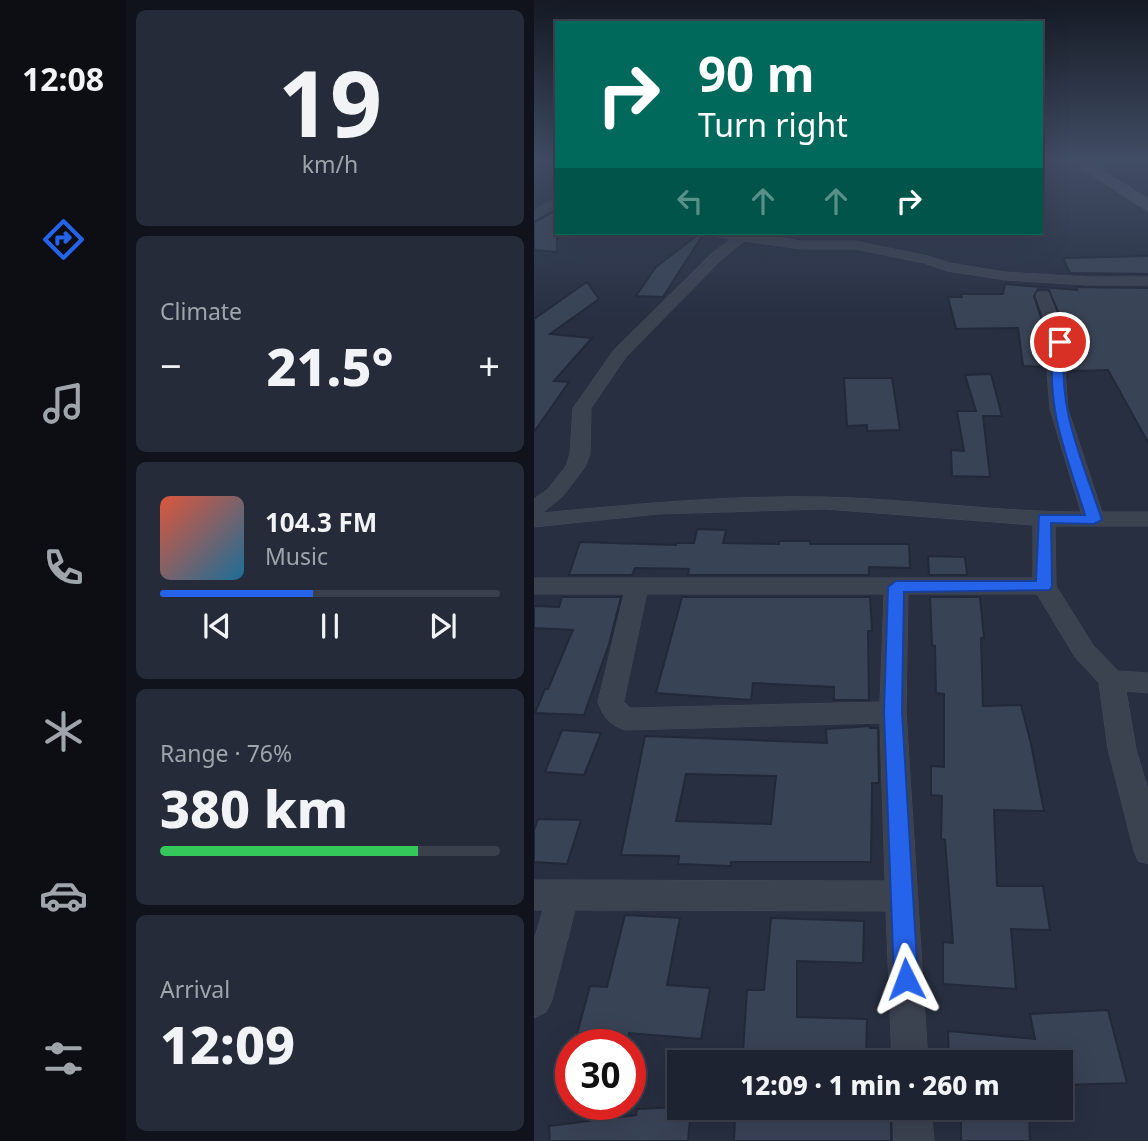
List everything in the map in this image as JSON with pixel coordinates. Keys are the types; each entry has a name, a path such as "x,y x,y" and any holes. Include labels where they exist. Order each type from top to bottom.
{"street":[{"path":"537,214 555,214"},
{"path":"534,509 555,493 575,467 580,454 582,408 596,386 634,340 707,265 742,235"},
{"path":"748,235 801,245 855,245 964,271 1005,276 1087,281 1148,281"},
{"path":"1043,295 1060,342 1056,371 1059,410 1094,520"},
{"path":"534,520 658,509 825,503 1044,519 1148,519"},
{"path":"1044,519 1044,586 1084,651 1111,680 1122,749 1148,851"},
{"path":"534,586 1044,586"},
{"path":"896,587 893,712 909,1050"},
{"path":"637,588 611,702 614,711 625,719 893,712"},
{"path":"1111,680 1148,683"},
{"path":"534,1000 549,895 902,897"},
{"path":"913,1120 914,1141"}],"building":[{"path":"555,213 557,252 534,250 534,222"},
{"path":"697,235 703,235 663,297 636,296 656,267"},
{"path":"1149,256 1149,274 1070,273 1063,258"},
{"path":"587,282 599,299 550,334 592,338 554,381 569,382 534,432 534,319"},
{"path":"1005,284 1077,290 1076,287 1149,288 1149,444 1108,370 1073,371 1068,368 1070,341 1049,290 1038,289 1034,296 1049,342 1045,367 1023,366 1018,328 956,329 948,297 962,297 961,294 1003,294"},
{"path":"991,374 1002,416 983,416 990,477 952,476 951,450 964,451 957,411 976,411 965,375"},
{"path":"844,378 892,378 900,430 867,431 867,425 847,426"},
{"path":"697,529 726,530 723,543 779,544 779,541 810,541 810,544 909,544 910,568 869,567 869,575 688,575 689,569 635,568 632,575 569,575 580,542 676,545 694,543"},
{"path":"928,556 965,557 967,575 929,575"},
{"path":"562,597 621,597 609,644 584,715 535,713 573,630 534,628 534,606 559,607"},
{"path":"682,597 870,597 872,631 868,631 869,700 834,700 834,687 753,683 751,700 656,693"},
{"path":"930,597 980,597 984,638 981,638 983,706 1021,705 1031,744 1044,811 994,810 997,886 1043,886 1050,930 1011,929 1016,989 943,984 943,942 953,943 945,840 941,839 942,796 931,795 931,766 944,767 944,694 936,693"},
{"path":"870,726 878,728 879,783 872,783 871,862 731,862 731,866 678,864 679,856 621,855 645,736 827,743 826,729","holes":["686,774 776,776 771,824 676,821"]},
{"path":"562,730 601,733 584,775 545,772"},
{"path":"538,819 581,820 567,864 534,862 534,830"},
{"path":"625,915 680,918 667,985 710,988 701,1039 646,1034 646,1029 578,1029 590,986 607,987"},
{"path":"771,918 864,921 863,963 797,961 797,1017 867,1019 866,1050 743,1050 747,990 764,990"},
{"path":"1108,1010 1127,1083 1073,1085 1073,1050 949,1050 948,1031 1035,1039 1030,1014"},
{"path":"667,1108 667,1120 690,1120 688,1141 550,1141 549,1126 596,1120 646,1120 646,1109"},
{"path":"735,1120 891,1120 891,1141 734,1141"},
{"path":"961,1120 1029,1120 1030,1141 961,1141"}],"route":[{"path":"906,979 893,712 896,587 1044,586 1044,519 1094,520 1059,410 1056,371 1060,342"}]}
